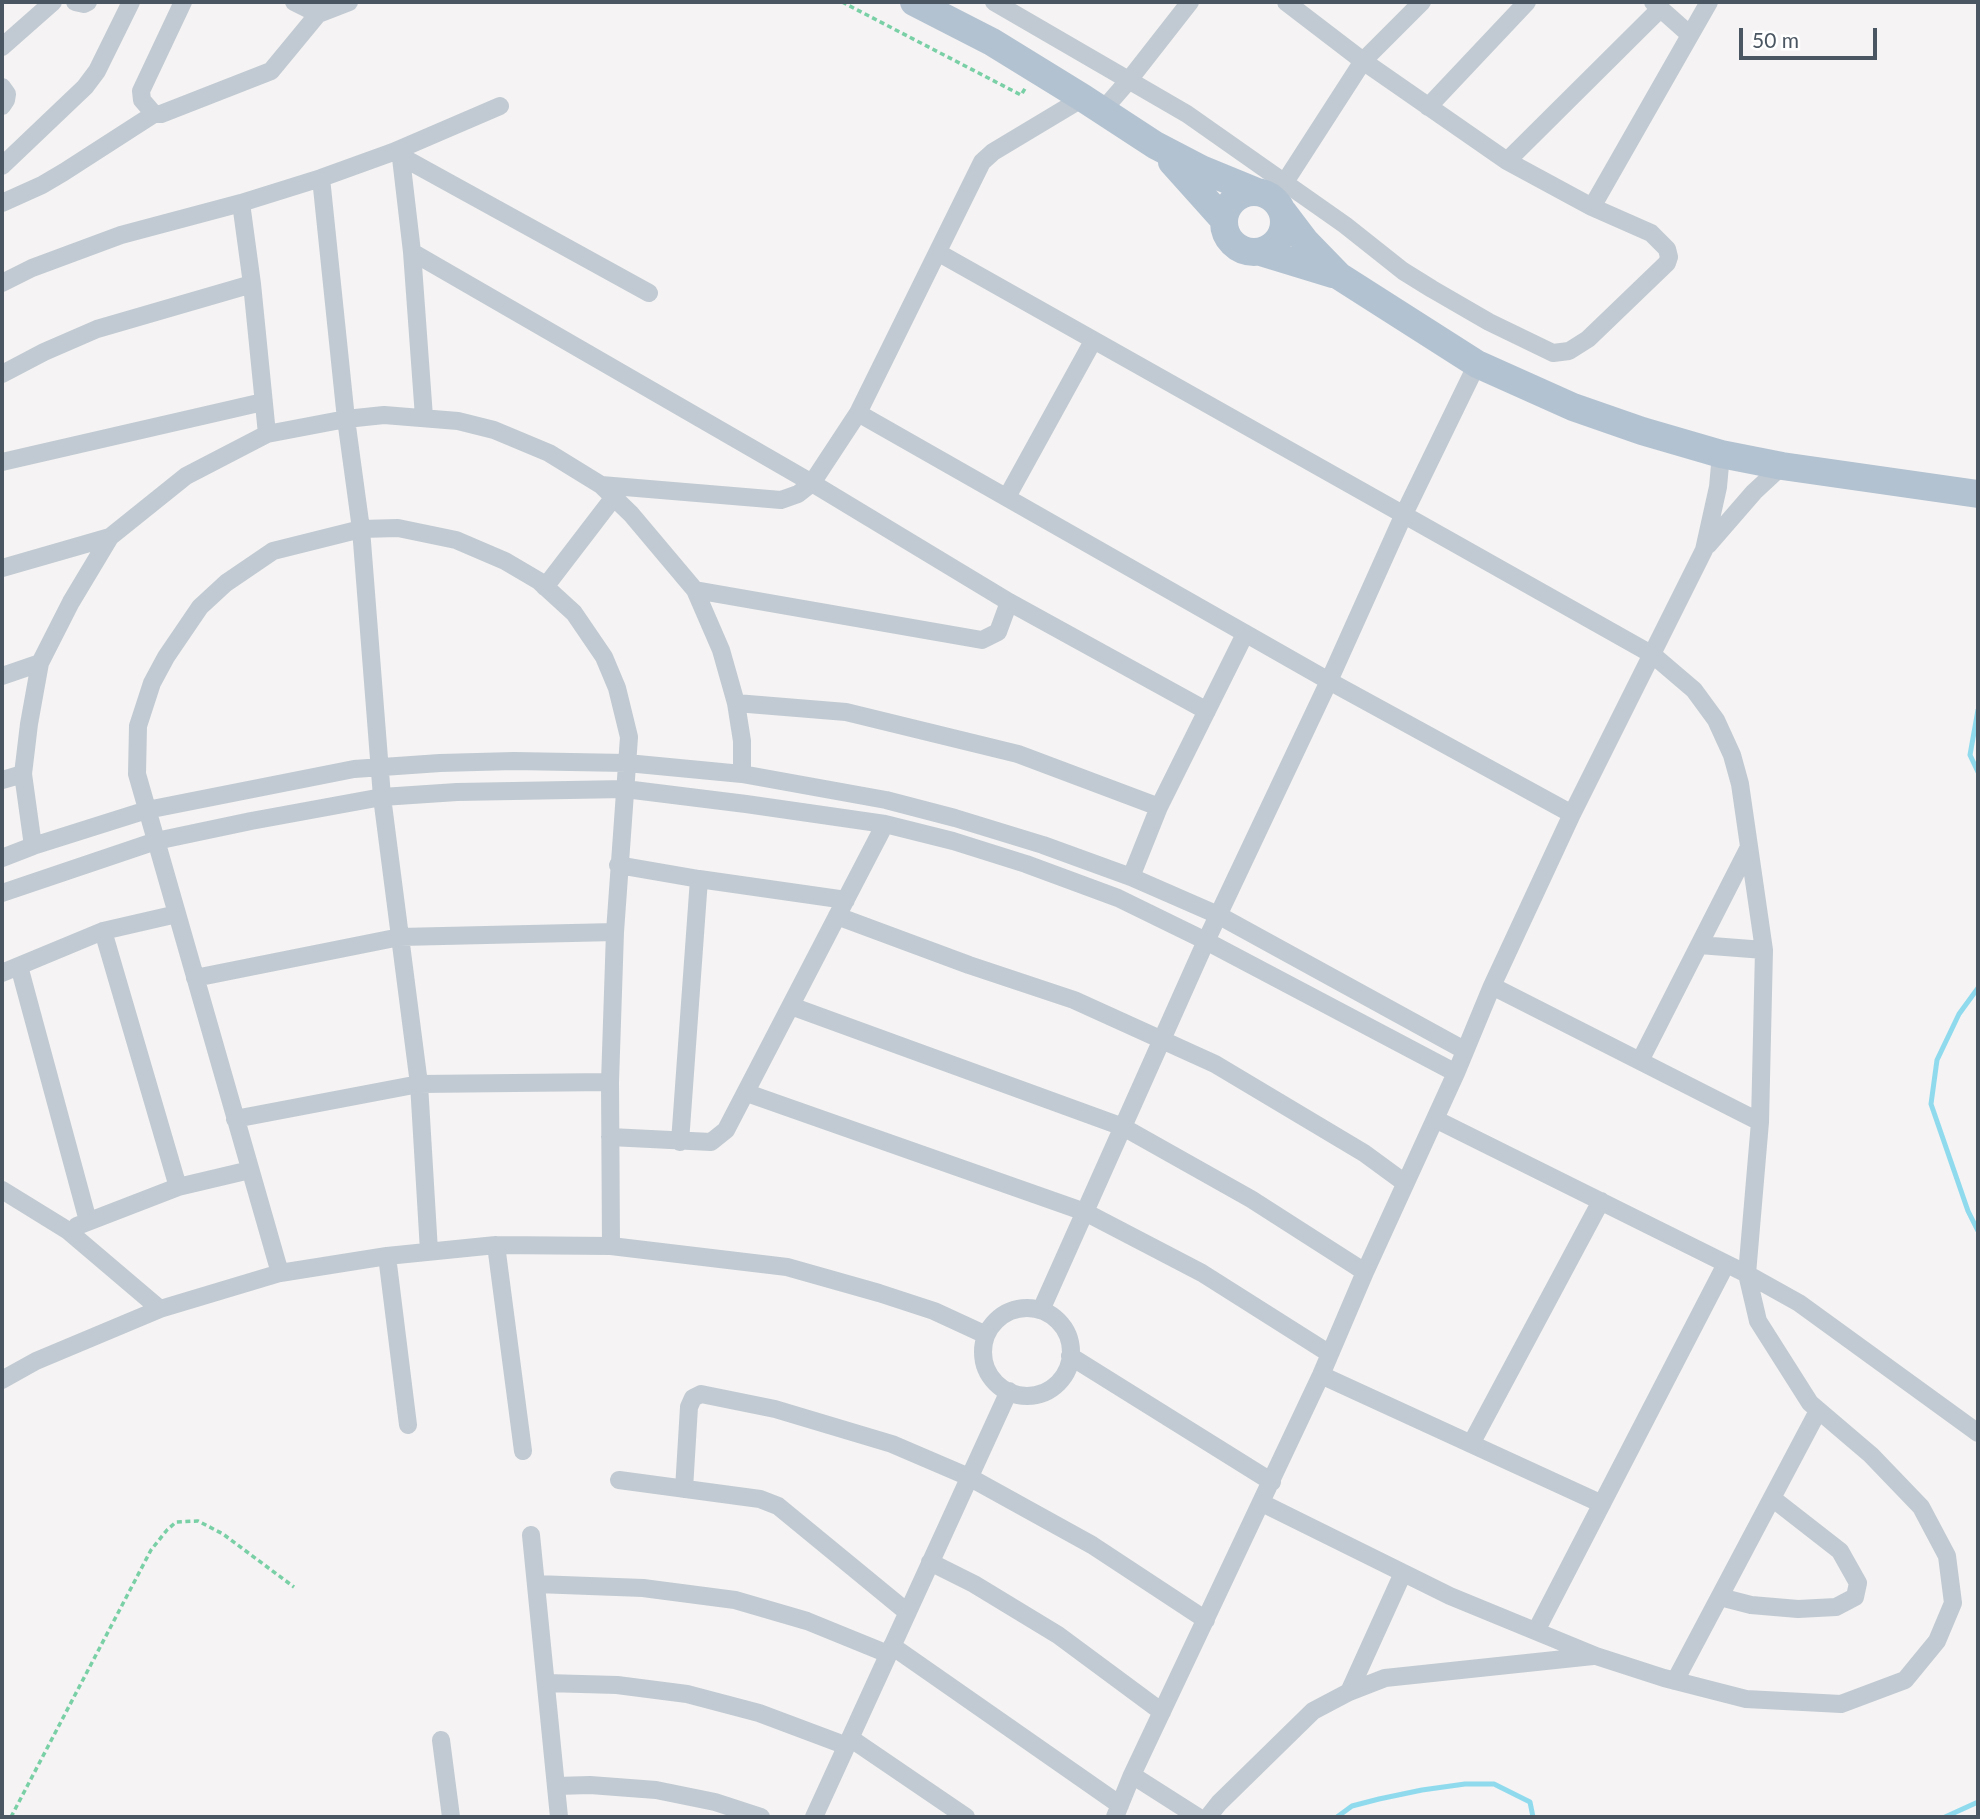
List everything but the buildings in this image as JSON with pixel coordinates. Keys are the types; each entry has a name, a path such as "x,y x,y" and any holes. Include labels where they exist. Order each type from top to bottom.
{"main road":[{"path":"914,2 992,42 1155,145 1201,169 1274,196 1305,241 1339,276 1477,364 1573,407 1721,454 1782,466 1978,494"},
{"path":"1155,145 1191,181 1224,220"},
{"path":"1274,196 1241,195 1229,205 1224,220 1225,230 1234,245 1251,253 1261,252 1339,276"},
{"path":"1261,252 1278,241 1283,232 1274,196"}],"street":[{"path":"2,47 53,2"},
{"path":"75,2 88,2"},
{"path":"5,157 85,87 97,71 131,2"},
{"path":"154,114 142,100 141,91 183,2"},
{"path":"294,2 318,14"},
{"path":"2,203 53,179 154,114 161,114 271,71 318,14 349,2"},
{"path":"994,2 1187,114 1274,196 1489,322 1553,353 1569,351 1588,340 1667,263 1669,257 1661,241 1650,233 1592,207 1507,161 1363,61 1286,2"},
{"path":"607,491 781,500 798,494 812,483 858,413 982,162 993,152 1093,104 1129,80 1190,2"},
{"path":"1274,196 1363,61 1422,2"},
{"path":"1428,107 1527,2"},
{"path":"1592,207 1709,2"},
{"path":"1507,161 1656,5 1689,34"},
{"path":"2,87 6,100 2,106"},
{"path":"2,283 32,268 121,235 241,203 397,155 500,106"},
{"path":"397,155 412,252 424,417"},
{"path":"397,155 649,293"},
{"path":"321,178 346,419 361,529 382,797 419,1084 429,1251"},
{"path":"241,203 267,434"},
{"path":"412,252 812,483 1009,602 1207,711"},
{"path":"939,253 1653,654 1694,690 1716,720 1735,765 1764,950 1760,1122 1747,1274 1758,1321 1810,1403 1871,1455 1921,1507 1947,1556 1953,1603 1937,1641 1905,1680 1842,1704 1746,1699 1675,1681 1596,1656 1403,1573 1262,1503"},
{"path":"2,374 97,329 252,284"},
{"path":"1007,497 1093,341"},
{"path":"1041,1310 1206,941 1329,681 1404,514 1477,364"},
{"path":"2,463 263,402"},
{"path":"858,413 1245,634 1572,814"},
{"path":"33,846 23,774 40,663 71,602 110,537 186,476 267,434 346,419 384,415 458,421 494,430 549,453 607,491 660,546 695,590 721,650 736,703 742,741 742,774"},
{"path":"1704,550 1716,497 1721,454"},
{"path":"536,1584 643,1587 735,1600 807,1621 890,1650 1117,1811 1321,1375 1492,986 1572,814 1704,550 1736,511 1782,466"},
{"path":"545,587 607,491"},
{"path":"279,1273 137,774 138,726 152,683 200,607 226,583 273,551 361,529 398,528 456,540 505,561 545,587 574,613 604,657 617,688 629,737 615,932 610,1082 611,1246"},
{"path":"2,568 110,537"},
{"path":"695,590 982,640 998,632 1009,602"},
{"path":"1132,877 1158,807 1245,634"},
{"path":"2,676 40,663"},
{"path":"736,703 846,712 1018,754 1158,807"},
{"path":"2,858 147,810 354,769 502,762 627,764 742,774 886,800 955,818 1043,845 1132,877 1218,915 1464,1050"},
{"path":"2,780 23,774"},
{"path":"2,893 156,841 382,797 457,792 625,789 885,824 953,841 1038,868 1118,898 1206,941 1456,1073"},
{"path":"610,1136 711,1142 732,1122 885,824"},
{"path":"1640,1061 1749,847"},
{"path":"618,865 842,908 969,965 1074,1000 1215,1064 1364,1153 1405,1183"},
{"path":"680,1142 699,879"},
{"path":"2,973 103,931 177,914"},
{"path":"103,931 178,1187"},
{"path":"195,978 400,937 615,932"},
{"path":"1699,945 1764,950"},
{"path":"19,966 88,1222"},
{"path":"1492,986 1760,1122"},
{"path":"791,1006 1123,1127 1251,1199 1365,1272"},
{"path":"236,1119 419,1084 610,1082"},
{"path":"747,1093 1085,1212 1202,1273 1330,1354"},
{"path":"1434,1119 1747,1274 1799,1303 1978,1433"},
{"path":"67,1230 178,1187 250,1170"},
{"path":"2,1190 67,1230 160,1309"},
{"path":"1471,1444 1601,1201"},
{"path":"496,1245 523,1451"},
{"path":"2,1380 36,1362 160,1309 279,1273 387,1256 496,1245 611,1246 788,1267 934,1311 986,1335"},
{"path":"387,1256 408,1425"},
{"path":"1536,1631 1726,1264"},
{"path":"1015,1309 1041,1310 1054,1317 1064,1328 1070,1342 1070,1356 1062,1377 1046,1391 1032,1395 1009,1391 987,1371 983,1347 986,1335 993,1323 1015,1309"},
{"path":"1070,1356 1272,1482"},
{"path":"1321,1375 1602,1504"},
{"path":"814,1817 1009,1391"},
{"path":"684,1489 690,1402 701,1394 775,1409 892,1444 969,1477 1093,1545 1206,1620"},
{"path":"1675,1681 1818,1411"},
{"path":"618,1480 760,1499 778,1506 907,1612"},
{"path":"1720,1597 1751,1605 1798,1609 1836,1607 1856,1597 1858,1583 1840,1551 1773,1498"},
{"path":"531,1535 559,1817"},
{"path":"930,1562 1058,1635 1162,1712"},
{"path":"1349,1692 1403,1573"},
{"path":"1209,1817 1237,1784 1313,1711 1349,1692 1385,1678 1596,1656"},
{"path":"546,1683 617,1685 687,1694 760,1713 849,1742 966,1817"},
{"path":"441,1740 451,1817"},
{"path":"1132,1775 1198,1817"},
{"path":"556,1786 590,1784 656,1790 715,1802 761,1817"}],"path":[{"path":"842,2 1021,95"},
{"path":"11,1817 151,1550 176,1522 198,1521 223,1534 294,1587"}],"waterway":[{"path":"1978,710 1970,755 1978,772"},
{"path":"1978,988 1959,1014 1937,1060 1931,1104 1968,1211 1978,1231"},
{"path":"1337,1817 1352,1806 1379,1799 1465,1784 1494,1784 1530,1802 1533,1817"},
{"path":"1945,1817 1978,1802"}]}
